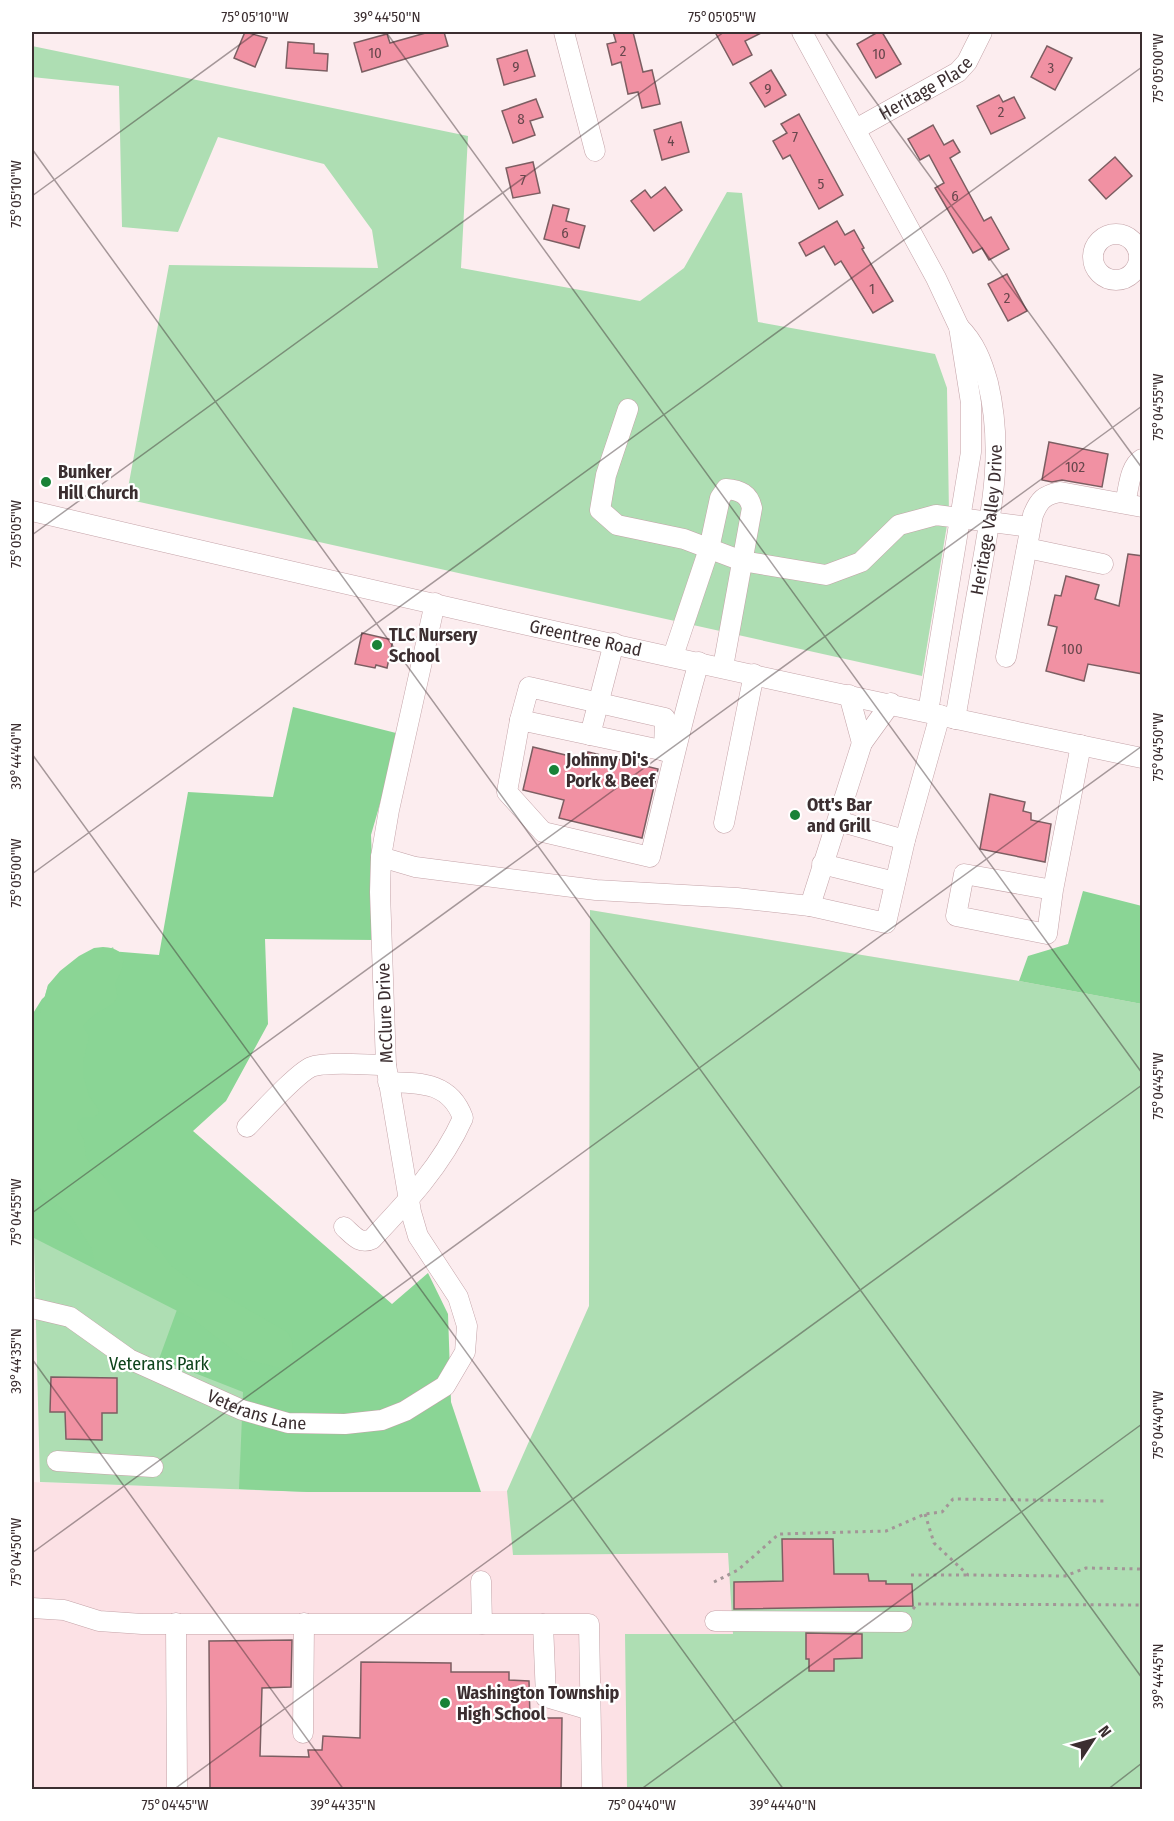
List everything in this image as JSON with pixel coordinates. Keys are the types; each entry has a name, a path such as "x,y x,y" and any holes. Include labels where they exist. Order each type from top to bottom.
{"street":[{"path":"564,32 595,151"},
{"name":"Heritage Valley Drive","path":"801,32 856,129 945,296 959,327 972,420 971,452 941,715"},
{"name":"Heritage Place","path":"856,129 958,72 967,62 982,32"},
{"name":"Heritage Valley Drive","path":"941,715 989,521 997,456 992,405 984,370 972,339 959,327"},
{"path":"628,409 606,475 600,510 617,525 684,539 742,561 826,575 861,562 899,525 936,515 1030,527"},
{"path":"1006,657 1030,527 1038,501 1048,494 1060,492 1134,505 1132,470 1138,461 1143,459"},
{"path":"673,656 709,549 720,498 726,489 738,490 751,502 752,508 723,667"},
{"name":"Greentree Road","path":"32,511 250,563 1143,758"},
{"path":"1027,548 1103,564"},
{"name":"McClure Drive","path":"428,1398 445,1386 465,1352 467,1326 458,1297 418,1236 409,1200 387,1073 381,857 389,810 435,603"},
{"path":"590,735 614,643"},
{"path":"670,752 665,718 529,687 520,720 507,792 543,832 650,857 670,752 699,662"},
{"path":"724,823 754,674"},
{"path":"849,695 862,743"},
{"path":"810,906 862,743 891,704"},
{"path":"381,857 415,867 596,890 737,898 810,906 886,923 905,840 941,715"},
{"path":"520,720 670,752"},
{"path":"1053,890 963,873 956,916 1047,934 1053,890 1081,746"},
{"path":"838,820 905,840"},
{"path":"822,864 895,882"},
{"path":"247,1127 299,1076 311,1067 323,1065 387,1073 425,1083 444,1092 458,1104 463,1118 453,1140 409,1200 372,1239 366,1242 358,1240 344,1227"},
{"name":"Veterans Lane","path":"32,1308 70,1317 129,1359 166,1377 242,1410 288,1423 345,1424 382,1420 405,1411 428,1398"},
{"path":"57,1461 153,1467"},
{"path":"481,1581 482,1624"},
{"path":"32,1608 64,1611 99,1621 134,1623 589,1624 592,1790"},
{"path":"716,1621 902,1622"},
{"path":"176,1623 177,1790"},
{"path":"303,1733 304,1623"},
{"path":"543,1624 546,1697 590,1710"}],"path":[{"path":"714,1582 738,1570 779,1534 886,1531 925,1514 942,1512 953,1499 1105,1501"},
{"path":"925,1514 934,1543 968,1575"},
{"path":"911,1575 1065,1576 1086,1568 1143,1569"},
{"path":"902,1622 917,1604 1143,1605"}],"shaded area":[{"path":"293,707 400,734 371,835 375,940 265,939 268,1024 226,1101 193,1131 392,1304 428,1273 448,1314 451,1402 481,1492 308,1492 239,1489 243,1392 159,1359 178,1307 32,1237 32,1015 42,999 98,950 159,955 188,792 273,797"},
{"path":"1083,891 1142,906 1142,1004 1019,981 1028,956 1068,944"},
{"path":"590,910 1019,981 1142,1004 1142,1789 32,1789 32,1482 308,1492 508,1491 589,1306"},
{"path":"94,948 111,948 121,954 123,964 115,983 117,995 115,1001 90,1018 83,1027 89,1036 83,1062 83,1075 89,1096 99,1110 94,1117 82,1117 77,1122 77,1128 84,1140 86,1158 106,1179 144,1236 160,1250 170,1265 200,1287 221,1294 287,1332 292,1343 292,1352 287,1365 281,1368 244,1359 193,1319 101,1272 95,1264 92,1249 70,1215 45,1195 32,1177 32,1042 48,985 60,971 79,956"}],"green space":[{"path":"32,46 468,136 461,268 640,301 684,268 727,192 742,193 758,322 935,354 947,388 949,513 922,676 126,499 169,265 378,268 372,230 324,164 218,137 178,232 122,227 119,86 32,77"},
{"path":"590,910 1019,981 1142,1004 1142,1789 627,1789 625,1634 733,1634 728,1553 513,1555 507,1491 589,1306"},
{"name":"Veterans Park","path":"113,947 308,1492 40,1482 32,1165 32,1042 48,985"}],"building":[{"path":"245,32 267,38 255,67 234,58"},
{"path":"429,32 444,32 448,46 362,72 354,43 387,34 390,43"},
{"path":"613,32 633,32 643,72 652,70 660,104 642,108 638,92 628,94 621,62 612,65 607,44 616,42"},
{"path":"715,32 763,32 745,41 752,55 733,65"},
{"path":"882,32 901,64 876,78 857,44"},
{"path":"288,42 314,44 314,53 328,54 327,71 286,68"},
{"path":"1047,46 1072,58 1055,90 1031,77"},
{"path":"527,50 535,76 504,85 497,59"},
{"path":"771,70 786,95 765,107 750,83"},
{"path":"999,95 1003,102 1014,97 1025,118 991,134 977,106"},
{"path":"536,99 543,117 530,121 535,135 513,143 502,111"},
{"path":"799,114 843,195 819,209 790,155 783,159 773,141 787,133 781,124"},
{"path":"681,122 689,152 662,160 654,130"},
{"path":"933,125 944,145 953,140 960,152 950,158 984,221 991,217 1009,249 989,260 982,248 973,253 935,188 944,183 929,155 920,160 908,139"},
{"path":"1115,157 1132,176 1106,199 1089,180"},
{"path":"533,162 540,193 513,198 506,168"},
{"path":"665,187 682,210 654,231 631,201 645,190 651,198"},
{"path":"553,205 569,209 566,221 585,226 579,248 544,239"},
{"path":"837,221 845,235 854,230 864,248 862,249 893,301 873,313 841,261 835,265 824,246 806,256 799,243"},
{"path":"1007,274 1027,311 1008,321 988,284"},
{"path":"1049,442 1108,454 1102,487 1062,480 1052,482 1042,480"},
{"path":"1128,554 1143,556 1143,674 1088,664 1084,681 1046,671 1057,627 1048,625 1055,595 1061,596 1066,576 1099,585 1095,599 1119,606"},
{"path":"362,633 393,640 387,668 355,664"},
{"path":"533,747 586,760 588,752 658,769 642,838 559,818 564,800 523,790"},
{"path":"990,794 1025,802 1023,811 1031,813 1031,820 1051,824 1045,862 980,849"},
{"path":"51,1377 117,1378 117,1413 102,1413 102,1440 66,1439 65,1412 50,1412"},
{"path":"782,1539 833,1539 834,1574 868,1574 869,1581 886,1581 886,1584 912,1584 913,1606 734,1609 734,1582 783,1581"},
{"path":"806,1633 862,1634 862,1658 834,1659 834,1671 809,1671 809,1659 806,1659"},
{"name":"Washington Township High School","path":"292,1640 291,1687 262,1688 260,1756 309,1757 308,1750 322,1750 323,1736 360,1738 361,1662 451,1663 451,1672 509,1672 509,1680 529,1681 530,1718 562,1718 561,1790 210,1790 209,1641"}],"place":[{"name":"Bunker Hill Church","path":"46,482"},
{"name":"TLC Nursery School","path":"377,645"},
{"name":"Johnny Di's Pork & Beef","path":"554,770"},
{"name":"Ott's Bar and Grill","path":"795,815"},
{"name":"Washington Township High School","path":"445,1703"}]}
